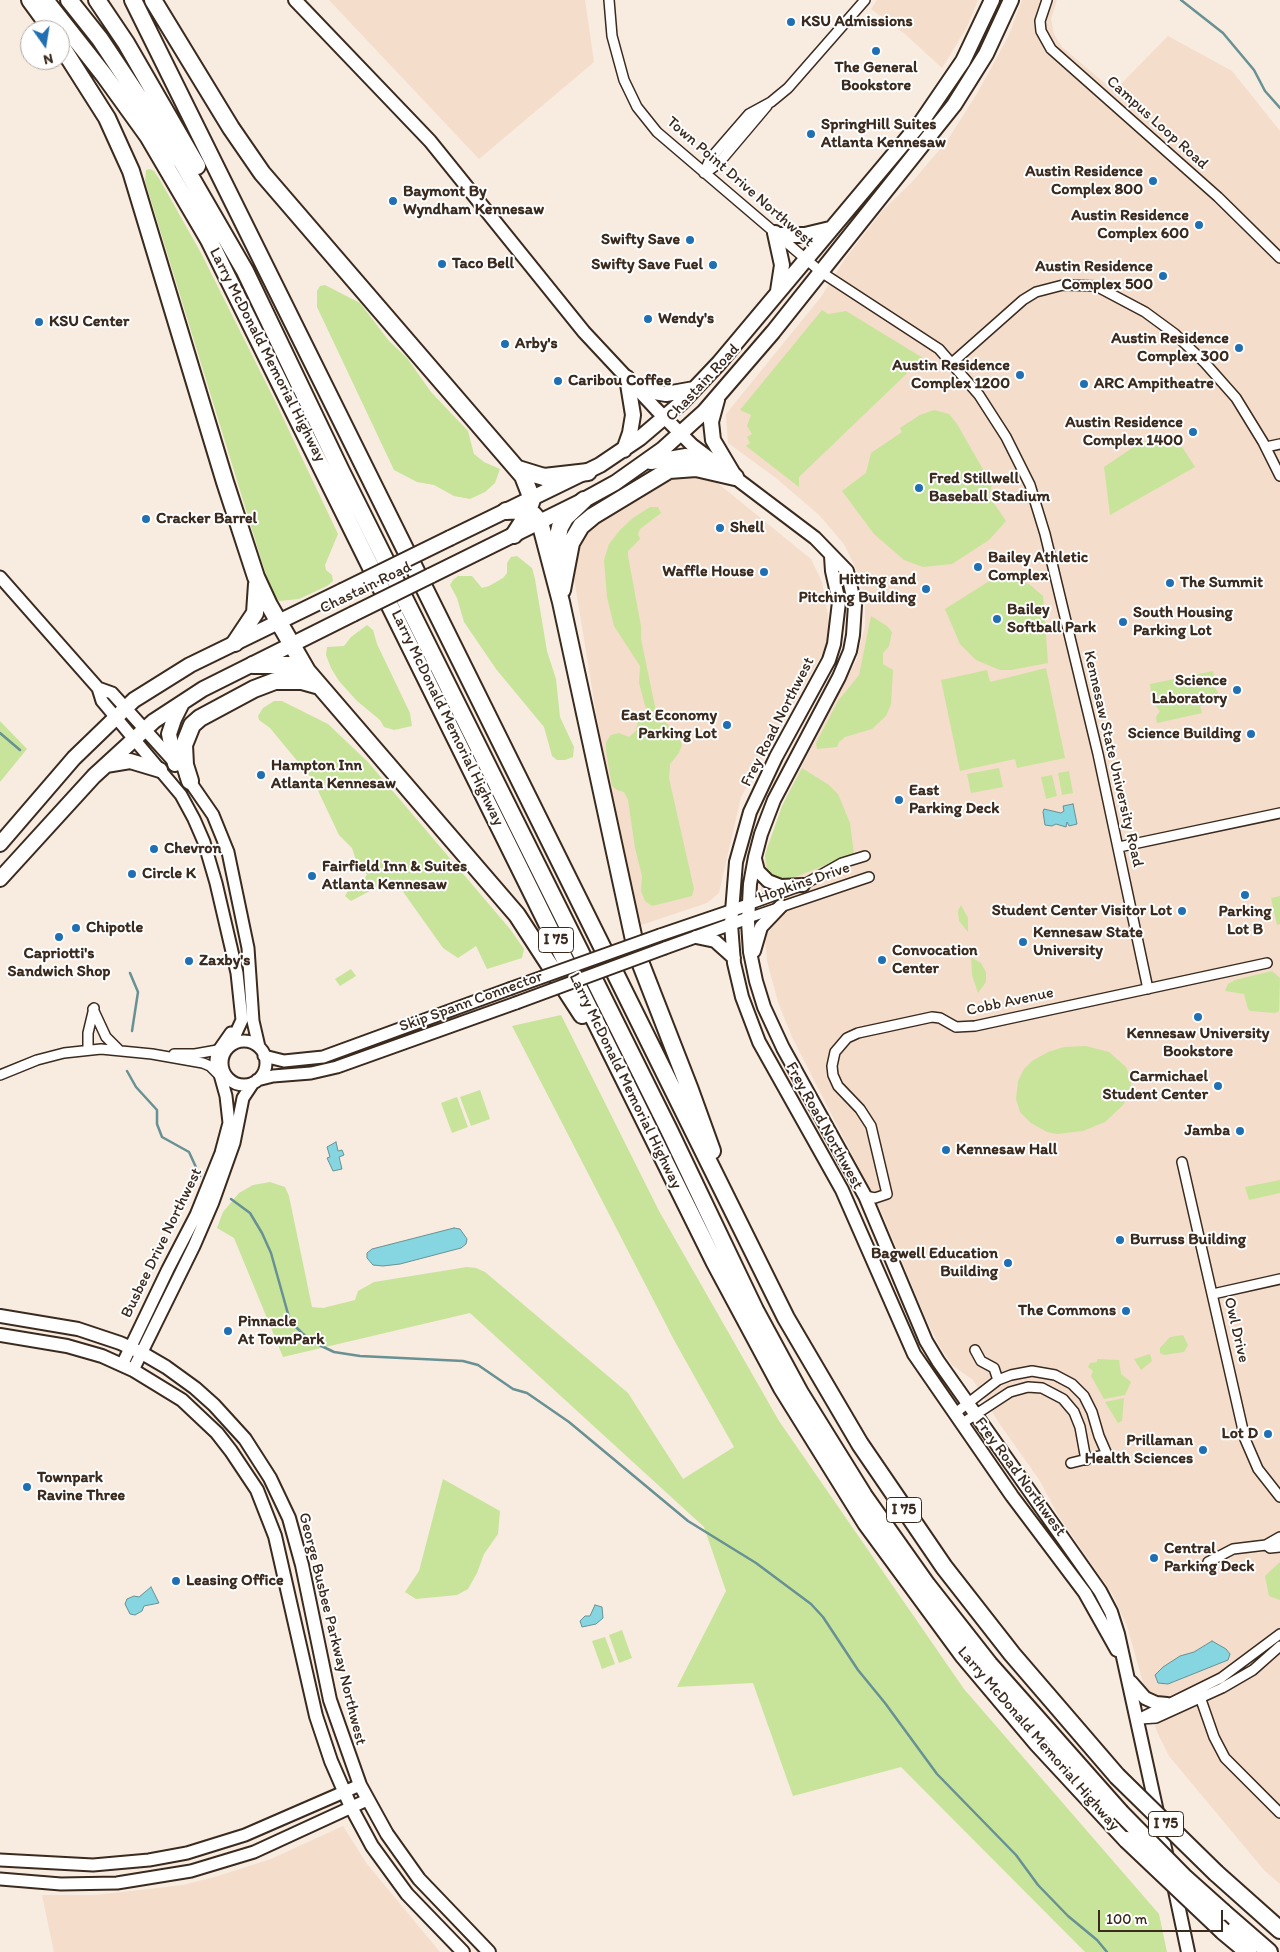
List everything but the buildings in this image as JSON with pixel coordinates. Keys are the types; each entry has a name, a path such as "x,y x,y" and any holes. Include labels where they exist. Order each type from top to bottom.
{"highway":[{"path":"30,0 45,20"},
{"name":"Larry McDonald Memorial Highway","path":"45,0 104,75 148,136 209,240 392,606 615,1061 739,1308 787,1396 866,1523 918,1595 995,1694 1127,1840 1223,1931 1248,1952"},
{"path":"69,0 100,39 182,162 245,271"},
{"path":"97,0 126,43 198,167 245,271 341,471 669,1130 755,1310 800,1394 864,1496 927,1585 1001,1678 1120,1812 1185,1878 1269,1952"},
{"name":"I 75","path":"133,0 734,1215 817,1372 860,1444 918,1530 1012,1654 1117,1776 1216,1873 1280,1930"},
{"path":"153,0 262,173 518,469 528,485 533,511 552,565 561,602 636,954 690,1090 734,1215"},
{"path":"70,60 107,118 131,171 256,577 279,622 307,671 517,915 615,1061"},
{"path":"561,602 563,575 572,543 581,526 593,516 669,470 696,468 735,477"},
{"path":"518,469 544,477 588,472"},
{"path":"552,565 560,527 565,518 584,500"},
{"path":"506,511 518,509 533,511"},
{"path":"514,535 533,511"},
{"path":"235,642 255,613 258,594 256,577"},
{"path":"253,665 289,665 307,671"},
{"path":"190,781 185,765 184,745 189,729 200,718 254,689 275,681 302,681 320,686"}],"main road":[{"name":"Frey Road Northwest","path":"295,0 430,141 578,325 680,434 801,526 847,571 853,591 855,614 850,651 839,677 774,800 761,834 755,857 748,911 752,963 759,991 771,1024 865,1196 920,1328 938,1361 1100,1591 1111,1612 1138,1719 1188,1952"},
{"name":"Chastain Road","path":"533,511 588,472 624,450 665,418 695,389 806,259 938,99 963,61 992,0"},
{"name":"Chastain Road","path":"533,511 584,500 643,464 680,434 718,397 821,272 954,105 986,54 1010,0"},
{"path":"778,292 782,265 776,234 805,236 830,229"},
{"path":"624,450 630,433 633,415 626,378"},
{"path":"637,389 668,394 695,389"},
{"path":"718,397 712,415 712,433 718,451 735,477"},
{"path":"643,464 663,458 686,456 719,465"},
{"name":"Chastain Road","path":"0,844 74,758 114,718 168,677 235,642 506,511"},
{"name":"Chastain Road","path":"0,879 105,765 145,729 184,700 514,535"},
{"name":"Frey Road Northwest","path":"831,556 832,571 839,602 834,644 825,668 776,757 750,812 736,862 731,924 734,958 742,996 759,1042 842,1190 914,1354 957,1419 1012,1496 1085,1593 1126,1670"},
{"path":"175,764 169,734 184,700"},
{"path":"105,765 130,762 160,770"},
{"path":"755,857 758,871 768,881 782,886 803,885"},
{"path":"752,963 761,927 781,906"},
{"path":"692,938 715,941 734,958"},
{"name":"George Busbee Parkway Northwest","path":"0,1316 78,1330 142,1353 166,1367 195,1388 245,1439 280,1498 296,1542 330,1700 360,1786 388,1834 419,1879 489,1952"},
{"name":"George Busbee Parkway Northwest","path":"0,1335 67,1346 128,1367 182,1400 217,1433 257,1490 278,1546 316,1716 350,1807 372,1846 407,1894 463,1952"},
{"path":"278,1546 296,1542"},
{"path":"1126,1670 1145,1698 1156,1703 1167,1704"}],"street":[{"name":"Town Point Drive Northwest","path":"609,0 614,50 624,80 634,101 664,139 821,272"},
{"path":"704,173 718,164 771,102 806,69 865,0"},
{"name":"Campus Loop Road","path":"1047,0 1040,21 1041,31 1051,49 1218,197 1280,258"},
{"name":"Kennesaw State University Road","path":"821,272 924,338 953,362 979,395 1006,437 1036,500 1119,847 1148,989"},
{"path":"953,362 1017,305 1036,292 1063,285 1096,286 1134,305 1175,334 1205,362 1236,398 1266,447 1280,476"},
{"path":"1266,447 1280,444"},
{"path":"0,577 98,688 102,701 114,718 181,795 206,848 232,945 240,1009 222,1059 225,1074 237,1084 259,1080 264,1072 261,1052 255,1035 248,948 228,852 213,815 190,781 126,708 112,693 98,688"},
{"path":"1119,847 1280,814"},
{"name":"Hopkins Drive","path":"748,911 803,885 834,867 865,856"},
{"name":"Hopkins Drive","path":"748,911 781,906 869,877"},
{"name":"Skip Spann Connector","path":"261,1052 278,1061 293,1061 337,1052 683,926 731,910 748,911"},
{"name":"Skip Spann Connector","path":"259,1080 312,1073 344,1065 731,924 748,911"},
{"name":"Cobb Avenue","path":"865,1196 874,1198 886,1194 871,1126 860,1109 834,1079 832,1060 843,1041 858,1033 932,1018 942,1019 956,1027 975,1026 1267,963"},
{"path":"88,1050 88,1033 94,1006 106,1037 119,1050"},
{"path":"255,1035 275,1054 293,1061"},
{"path":"152,1054 195,1054 245,1042 261,1052"},
{"name":"Busbee Drive Northwest","path":"128,1367 130,1348 196,1215 228,1132 226,1096 216,1060 226,1048"},
{"path":"0,1075 37,1060 88,1050 119,1050 203,1063 210,1066 219,1076"},
{"name":"Busbee Drive Northwest","path":"128,1367 142,1353 213,1202 240,1120 259,1080"},
{"name":"Owl Drive","path":"1182,1162 1249,1451 1263,1476 1280,1497"},
{"path":"1213,1294 1280,1279"},
{"path":"975,1350 981,1361 994,1368 998,1380"},
{"path":"972,1409 998,1380 1011,1375 1032,1371 1055,1375 1069,1382 1079,1390 1089,1404 1108,1457 1071,1463"},
{"path":"957,1419 972,1409 1016,1390 1033,1387 1048,1390 1063,1399 1074,1412 1080,1427 1086,1460"},
{"path":"1208,1562 1237,1548 1266,1545 1280,1537"},
{"path":"1266,1545 1270,1548 1280,1548"},
{"path":"1138,1719 1167,1704 1199,1695 1280,1634"},
{"path":"1138,1719 1156,1718 1199,1695 1245,1675 1280,1646"},
{"path":"1199,1695 1214,1737 1225,1758 1280,1813"},
{"path":"0,1860 93,1865 168,1857 202,1849 245,1835 360,1786"},
{"path":"0,1879 61,1884 117,1883 191,1871 254,1852 367,1800"}],"shaded area":[{"path":"329,0 585,0 594,62 479,159"},
{"path":"877,0 978,0 967,27 942,68 905,34 871,9"},
{"name":"Kennesaw State University","path":"1022,0 1057,0 1051,19 1054,34 1062,47 1114,91 1168,36 1232,71 1280,131 1280,1884 1264,1870 1169,1756 1157,1732 1127,1626 1113,1595 1058,1515 1040,1481 999,1423 973,1380 952,1365 939,1345 926,1319 882,1213 792,1037 778,1002 767,961 761,888 766,849 786,797 856,661 865,626 865,603 858,573 844,544 819,515 776,478 728,443 726,414 821,297 845,259 883,210 912,182 947,141 978,92 1009,35"},
{"path":"692,472 715,481 811,559 822,582 830,627 825,649 741,797 719,893 707,903 638,926 615,829 574,578 575,554 592,527 673,476"},
{"path":"343,1826 367,1864 440,1952 54,1952 42,1895 96,1895 183,1885 271,1859"}],"green space":[{"path":"146,170 154,171 160,180 201,253 276,403 338,534 325,565 326,570 332,575 333,581 327,586 299,599 279,601 270,588 145,181"},
{"path":"325,285 360,303 389,341 407,358 431,392 468,431 474,454 484,462 500,469 495,483 485,492 470,499 454,496 434,485 417,482 394,470 317,307 317,291 320,286"},
{"path":"822,310 828,314 846,311 923,358 799,477 799,487 746,446 750,443 747,437 752,434 747,426 751,415 740,410"},
{"name":"Fred Stillwell Baseball Stadium","path":"934,410 949,414 957,424 992,485 989,496 1006,521 989,540 952,564 923,567 904,560 874,534 842,491 866,473 871,453 902,432 900,428 920,415"},
{"path":"1175,436 1195,467 1110,515 1104,467 1141,442"},
{"path":"650,507 658,507 661,513 640,529 638,534 640,539 628,551 628,556 641,626 641,639 657,716 661,723 666,722 679,738 682,745 679,753 670,764 669,778 694,889 692,896 652,906 645,901 641,891 642,876 635,848 628,800 624,792 612,786 606,751 606,742 611,735 619,733 629,737 636,731 638,721 646,716 646,709 639,683 640,666 614,626 607,597 604,560 609,544 620,530 633,518"},
{"path":"517,556 532,568 535,579 547,651 556,679 560,717 574,747 573,757 565,760 557,760 552,756 544,727 496,669 464,622 457,598 450,585 458,576 472,576 482,588 489,586 503,578 507,573 507,563 511,557"},
{"name":"Bailey Softball Park","path":"1002,573 1029,584 1043,596 1048,663 1011,670 1000,670 976,660 960,644 945,609"},
{"path":"871,616 887,626 892,632 889,646 883,653 883,664 893,670 891,704 886,716 872,729 845,737 839,742 837,747 817,749 816,743 838,701 859,675"},
{"path":"367,625 373,630 377,644 410,713 412,726 394,730 384,727 380,720 357,701 339,681 331,668 326,655 327,647 344,646 351,637"},
{"path":"1046,668 1065,758 1017,768 1015,759 960,771 941,680 987,670 990,682"},
{"path":"1213,671 1216,689 1221,700 1200,706 1202,713 1157,723 1156,717 1160,711 1152,701 1150,684"},
{"path":"274,701 282,701 328,724 368,762 510,929 524,949 522,958 487,969 476,946 458,958 443,948 399,886 391,880 351,901 345,896 350,887 362,881 367,875 356,860 352,848 339,835 313,780 270,728 259,720 258,716 263,708"},
{"path":"0,721 27,749 0,782"},
{"path":"802,768 829,785 838,794 850,823 854,854 790,879 783,881 773,879 775,877 767,869 765,855 782,806"},
{"path":"999,768 1003,787 971,793 967,774"},
{"path":"1069,771 1073,793 1062,795 1058,773"},
{"path":"1052,775 1057,796 1046,799 1041,777"},
{"path":"1280,896 1280,924 1277,925 1271,898"},
{"path":"961,905 968,918 968,932 959,921 958,911"},
{"path":"971,957 981,963 986,972 986,982 978,993 972,975"},
{"path":"351,969 356,976 340,986 335,979"},
{"path":"1272,971 1280,978 1279,1011 1275,1013 1251,1011 1248,1009 1244,994 1225,991 1228,984 1235,980"},
{"path":"561,1015 659,1211 779,1421 964,1689 1159,1914 1167,1952 1085,1952 901,1767 793,1796 753,1683 677,1687 726,1591 704,1527 470,1313 283,1357 234,1238 217,1228 223,1212 239,1193 253,1185 270,1182 285,1187 289,1196 312,1307 323,1308 355,1300 358,1291 374,1282 467,1267 476,1268 485,1272 628,1393 683,1479 734,1447 674,1340 512,1026"},
{"path":"1086,1046 1109,1052 1126,1067 1132,1081 1129,1094 1123,1105 1105,1122 1083,1131 1057,1134 1047,1132 1031,1123 1020,1112 1016,1099 1018,1081 1024,1069 1032,1061 1048,1052 1064,1047"},
{"path":"480,1090 490,1119 471,1126 460,1097"},
{"path":"457,1097 468,1127 452,1133 441,1103"},
{"path":"1280,1180 1280,1193 1249,1200 1245,1187"},
{"path":"1183,1335 1188,1345 1184,1352 1164,1355 1160,1353 1160,1348 1170,1337"},
{"path":"1150,1354 1152,1361 1141,1370 1134,1359"},
{"path":"1097,1359 1119,1360 1121,1374 1131,1382 1125,1395 1104,1399 1091,1376 1093,1371 1088,1367 1090,1363 1097,1362"},
{"path":"1124,1398 1122,1421 1118,1423 1105,1402"},
{"path":"443,1479 500,1511 498,1534 484,1554 477,1573 468,1589 457,1595 416,1599 405,1592 419,1571"},
{"path":"1280,1562 1280,1600 1269,1596 1265,1576"},
{"path":"622,1630 632,1658 619,1663 609,1635"},
{"path":"605,1637 615,1664 602,1669 592,1641"}],"water":[{"path":"1073,804 1077,824 1069,826 1067,822 1066,827 1056,824 1052,826 1045,825 1044,809 1061,813 1064,811 1063,806"},
{"path":"336,1142 338,1151 342,1150 344,1155 339,1157 342,1169 333,1171 327,1158 330,1157 327,1147"},
{"path":"454,1228 460,1229 467,1239 466,1244 461,1248 400,1264 383,1266 373,1265 367,1258 367,1253 372,1249"},
{"path":"151,1587 159,1603 144,1606 142,1611 135,1615 130,1614 125,1604 127,1599 134,1596 139,1597"},
{"path":"595,1605 602,1607 603,1618 596,1624 582,1627 580,1621 585,1616 590,1616"},
{"path":"1212,1641 1226,1649 1230,1654 1228,1660 1168,1684 1158,1683 1155,1675 1163,1667 1180,1656 1194,1652"}],"waterway":[{"path":"1181,0 1223,33 1254,70 1265,91 1280,108"},
{"path":"0,733 20,750"},
{"path":"130,973 138,992 132,1031"},
{"path":"127,1071 136,1087 157,1110 157,1124 162,1137 189,1152 200,1176"},
{"path":"231,1199 250,1213 262,1233 271,1253 290,1321 315,1343 334,1352 360,1356 463,1361 478,1365 513,1389 527,1393 569,1422 688,1521 756,1563 811,1604 823,1617 858,1670 885,1703 937,1774 1016,1855 1038,1885 1068,1916 1097,1940 1107,1952"}],"place":[{"name":"KSU Admissions","path":"791,22"},
{"name":"The General Bookstore","path":"876,51"},
{"name":"SpringHill Suites Atlanta Kennesaw","path":"811,134"},
{"name":"Austin Residence Complex 800","path":"1153,181"},
{"name":"Baymont By Wyndham Kennesaw","path":"393,201"},
{"name":"Austin Residence Complex 600","path":"1199,225"},
{"name":"Swifty Save","path":"690,240"},
{"name":"Taco Bell","path":"442,264"},
{"name":"Swifty Save Fuel","path":"713,265"},
{"name":"Austin Residence Complex 500","path":"1163,276"},
{"name":"Wendy's","path":"648,319"},
{"name":"KSU Center","path":"39,322"},
{"name":"Arby's","path":"505,344"},
{"name":"Austin Residence Complex 300","path":"1239,348"},
{"name":"Austin Residence Complex 1200","path":"1020,375"},
{"name":"Caribou Coffee","path":"558,381"},
{"name":"ARC Ampitheatre","path":"1084,384"},
{"name":"Austin Residence Complex 1400","path":"1193,432"},
{"name":"Fred Stillwell Baseball Stadium","path":"919,488"},
{"name":"Cracker Barrel","path":"146,519"},
{"name":"Shell","path":"720,528"},
{"name":"Bailey Athletic Complex","path":"978,567"},
{"name":"Waffle House","path":"764,572"},
{"name":"The Summit","path":"1170,583"},
{"name":"Hitting and Pitching Building","path":"926,589"},
{"name":"Bailey Softball Park","path":"997,619"},
{"name":"South Housing Parking Lot","path":"1123,622"},
{"name":"Science Laboratory","path":"1237,690"},
{"name":"East Economy Parking Lot","path":"727,725"},
{"name":"Science Building","path":"1251,734"},
{"name":"Hampton Inn Atlanta Kennesaw","path":"261,775"},
{"name":"East Parking Deck","path":"899,800"},
{"name":"Chevron","path":"154,849"},
{"name":"Circle K","path":"132,874"},
{"name":"Fairfield Inn & Suites Atlanta Kennesaw","path":"312,876"},
{"name":"Parking Lot B","path":"1245,895"},
{"name":"Student Center Visitor Lot","path":"1182,911"},
{"name":"Chipotle","path":"76,928"},
{"name":"Capriotti's Sandwich Shop","path":"59,937"},
{"name":"Kennesaw State University","path":"1023,942"},
{"name":"Convocation Center","path":"882,960"},
{"name":"Zaxby's","path":"189,961"},
{"name":"Kennesaw University Bookstore","path":"1198,1017"},
{"name":"Carmichael Student Center","path":"1218,1086"},
{"name":"Jamba","path":"1240,1131"},
{"name":"Kennesaw Hall","path":"946,1150"},
{"name":"Burruss Building","path":"1120,1240"},
{"name":"Bagwell Education Building","path":"1008,1263"},
{"name":"The Commons","path":"1126,1311"},
{"name":"Pinnacle At TownPark","path":"228,1331"},
{"name":"Lot D","path":"1268,1434"},
{"name":"Prillaman Health Sciences","path":"1203,1450"},
{"name":"Townpark Ravine Three","path":"27,1487"},
{"name":"Central Parking Deck","path":"1154,1558"},
{"name":"Leasing Office","path":"176,1581"}]}
